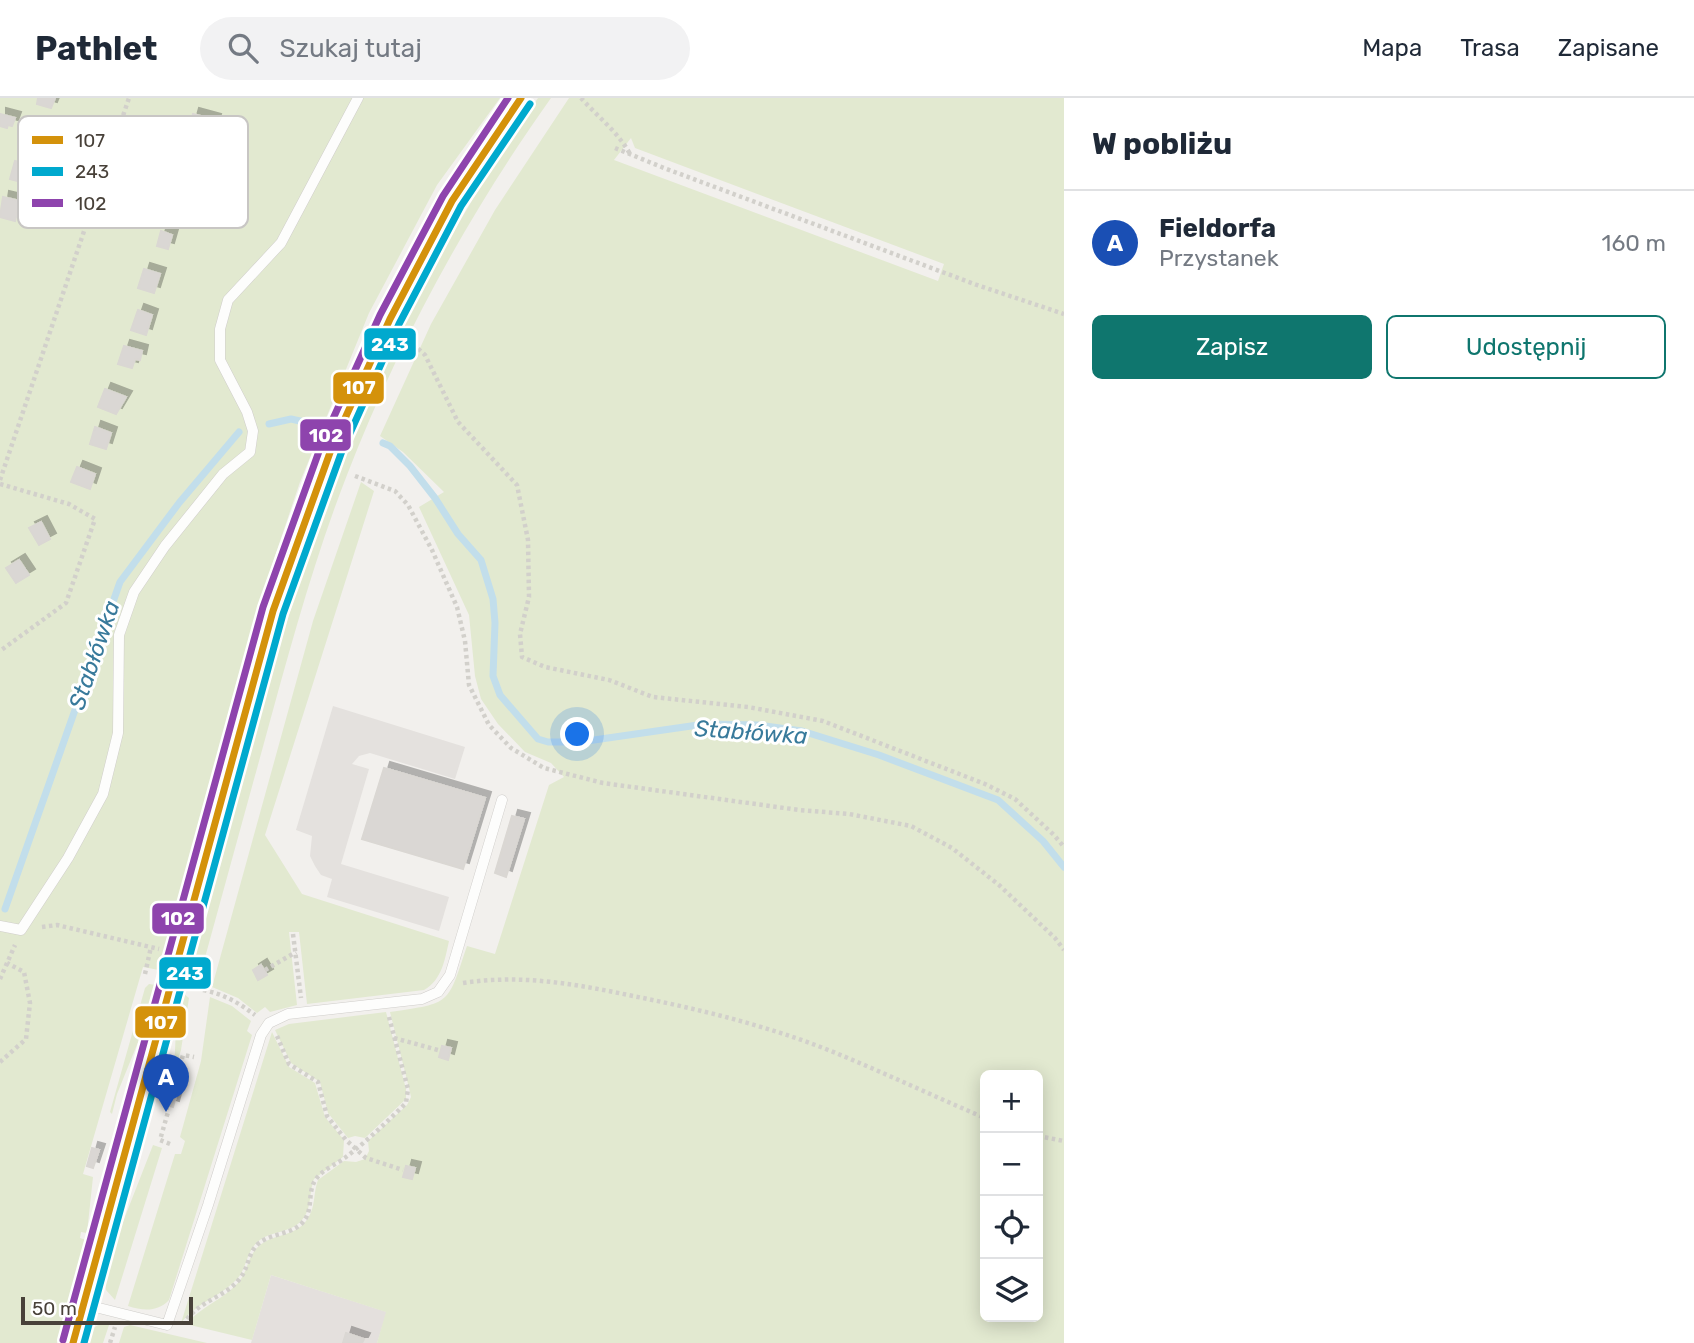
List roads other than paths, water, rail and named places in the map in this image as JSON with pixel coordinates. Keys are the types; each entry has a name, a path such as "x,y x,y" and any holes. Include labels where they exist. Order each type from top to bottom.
{"street":[{"path":"73,1343 273,611 332,447 390,320 452,201 521,98"}],"lane":[{"path":"0,926 21,930 68,858 103,794 118,733 119,635 134,592 165,546 223,474 250,452 253,431 247,412 220,360 220,330 228,300 281,243 358,98"},
{"path":"83,1304 167,1325 261,1035 267,1026 288,1014 422,999 438,992 450,975 502,800"}],"waterway":[{"path":"269,424 291,419 309,423"},
{"name":"Stabłówka","path":"5,909 120,582 179,503 239,432"},
{"name":"Stabłówka","path":"383,443 390,446 410,466 458,534 481,560 493,599 493,676 500,695 538,739 548,742 580,742 705,724 758,725 802,731 879,755 998,800 1043,841 1064,867"}],"place":[{"name":"Fieldorfa","path":"166,1112"}]}
